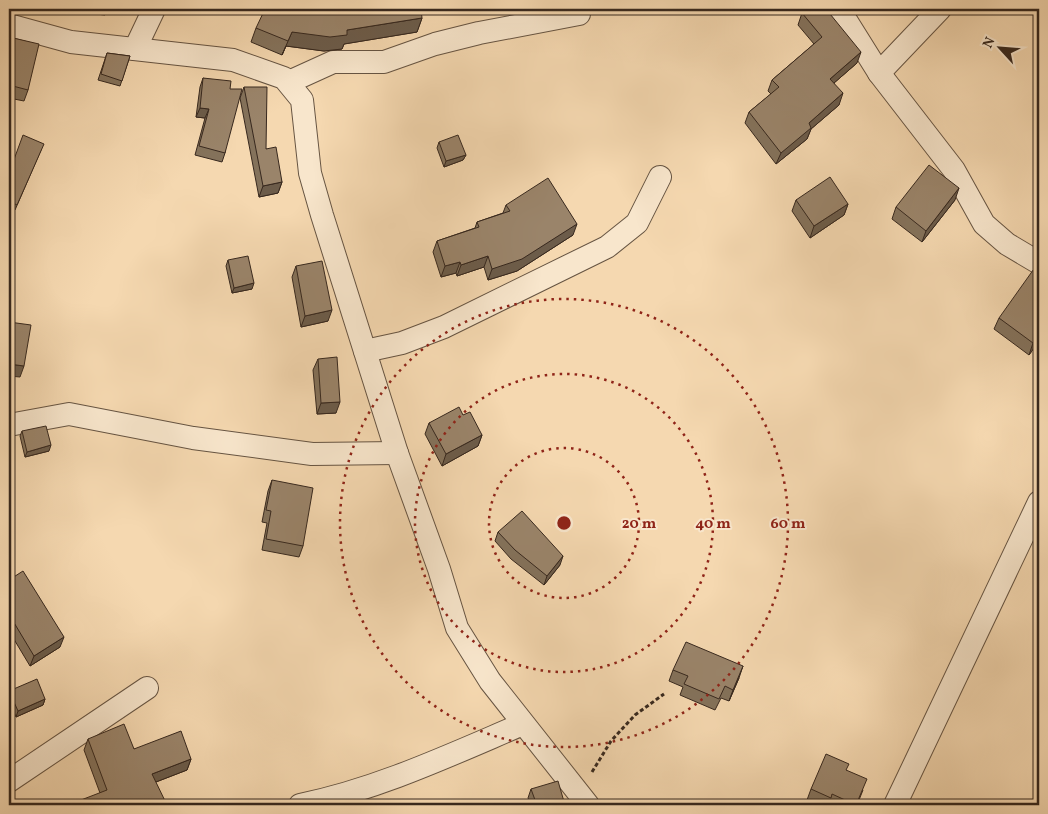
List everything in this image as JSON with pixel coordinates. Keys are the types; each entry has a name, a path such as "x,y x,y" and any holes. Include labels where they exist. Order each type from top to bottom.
{"street":[{"path":"135,49 154,9"},
{"path":"839,9 879,73 954,170 984,224 1007,244 1039,263"},
{"path":"879,73 940,9"},
{"path":"289,82 333,62 384,62 435,44 479,33 580,14"},
{"path":"9,25 71,42 233,60 284,78 289,82 302,100 310,173 364,351 397,453 439,569 456,628 490,681 582,799"},
{"path":"364,351 402,343 444,327 607,247 637,223 660,177"},
{"path":"9,425 69,414 194,438 312,454 397,453"},
{"path":"895,805 1039,502"},
{"path":"9,781 147,688"},
{"path":"300,805 330,799 417,770 523,724"}],"path":[{"path":"582,799 594,770 611,741 635,715 664,694"}],"building":[{"path":"265,9 421,9 422,18 347,30 347,35 330,37 292,32 288,41 256,28"},
{"path":"807,9 826,9 861,52 830,79 843,93 809,123 811,128 781,153 749,112 779,87 772,80 822,37 802,13"},
{"path":"9,37 39,44 28,90 9,85"},
{"path":"107,53 130,56 122,81 101,74"},
{"path":"203,78 231,81 230,89 242,89 225,153 199,146 209,109 200,108"},
{"path":"244,87 267,87 266,149 276,147 282,182 263,186"},
{"path":"23,135 44,144 17,205 9,201 9,173"},
{"path":"458,135 466,155 446,161 439,142"},
{"path":"929,165 959,188 926,231 896,207"},
{"path":"830,177 848,204 814,226 796,200"},
{"path":"548,178 577,224 522,259 492,269 488,256 461,265 460,262 445,266 437,241 479,227 477,222 510,211 506,205"},
{"path":"248,256 254,283 234,288 228,260"},
{"path":"322,261 332,310 305,316 296,266"},
{"path":"1036,266 1039,268 1039,335 1033,343 999,318"},
{"path":"9,322 31,325 24,366 9,364"},
{"path":"337,357 340,402 321,403 318,359"},
{"path":"459,407 463,415 470,412 482,435 446,454 429,423"},
{"path":"46,426 51,445 27,452 22,431"},
{"path":"272,480 313,488 303,546 266,539 271,511 266,510"},
{"path":"522,511 563,556 547,576 515,550 498,532"},
{"path":"23,571 64,637 34,656 10,616 12,615 9,610 9,580"},
{"path":"686,642 743,666 733,690 725,686 719,699 684,684 688,676 673,670"},
{"path":"37,679 45,699 18,711 9,691"},
{"path":"124,724 134,749 181,731 191,759 152,774 167,805 68,805 107,790 88,739"},
{"path":"826,754 849,764 846,770 867,779 856,805 832,794 831,798 811,789"},
{"path":"558,781 565,805 527,805 535,800 531,789"}]}
